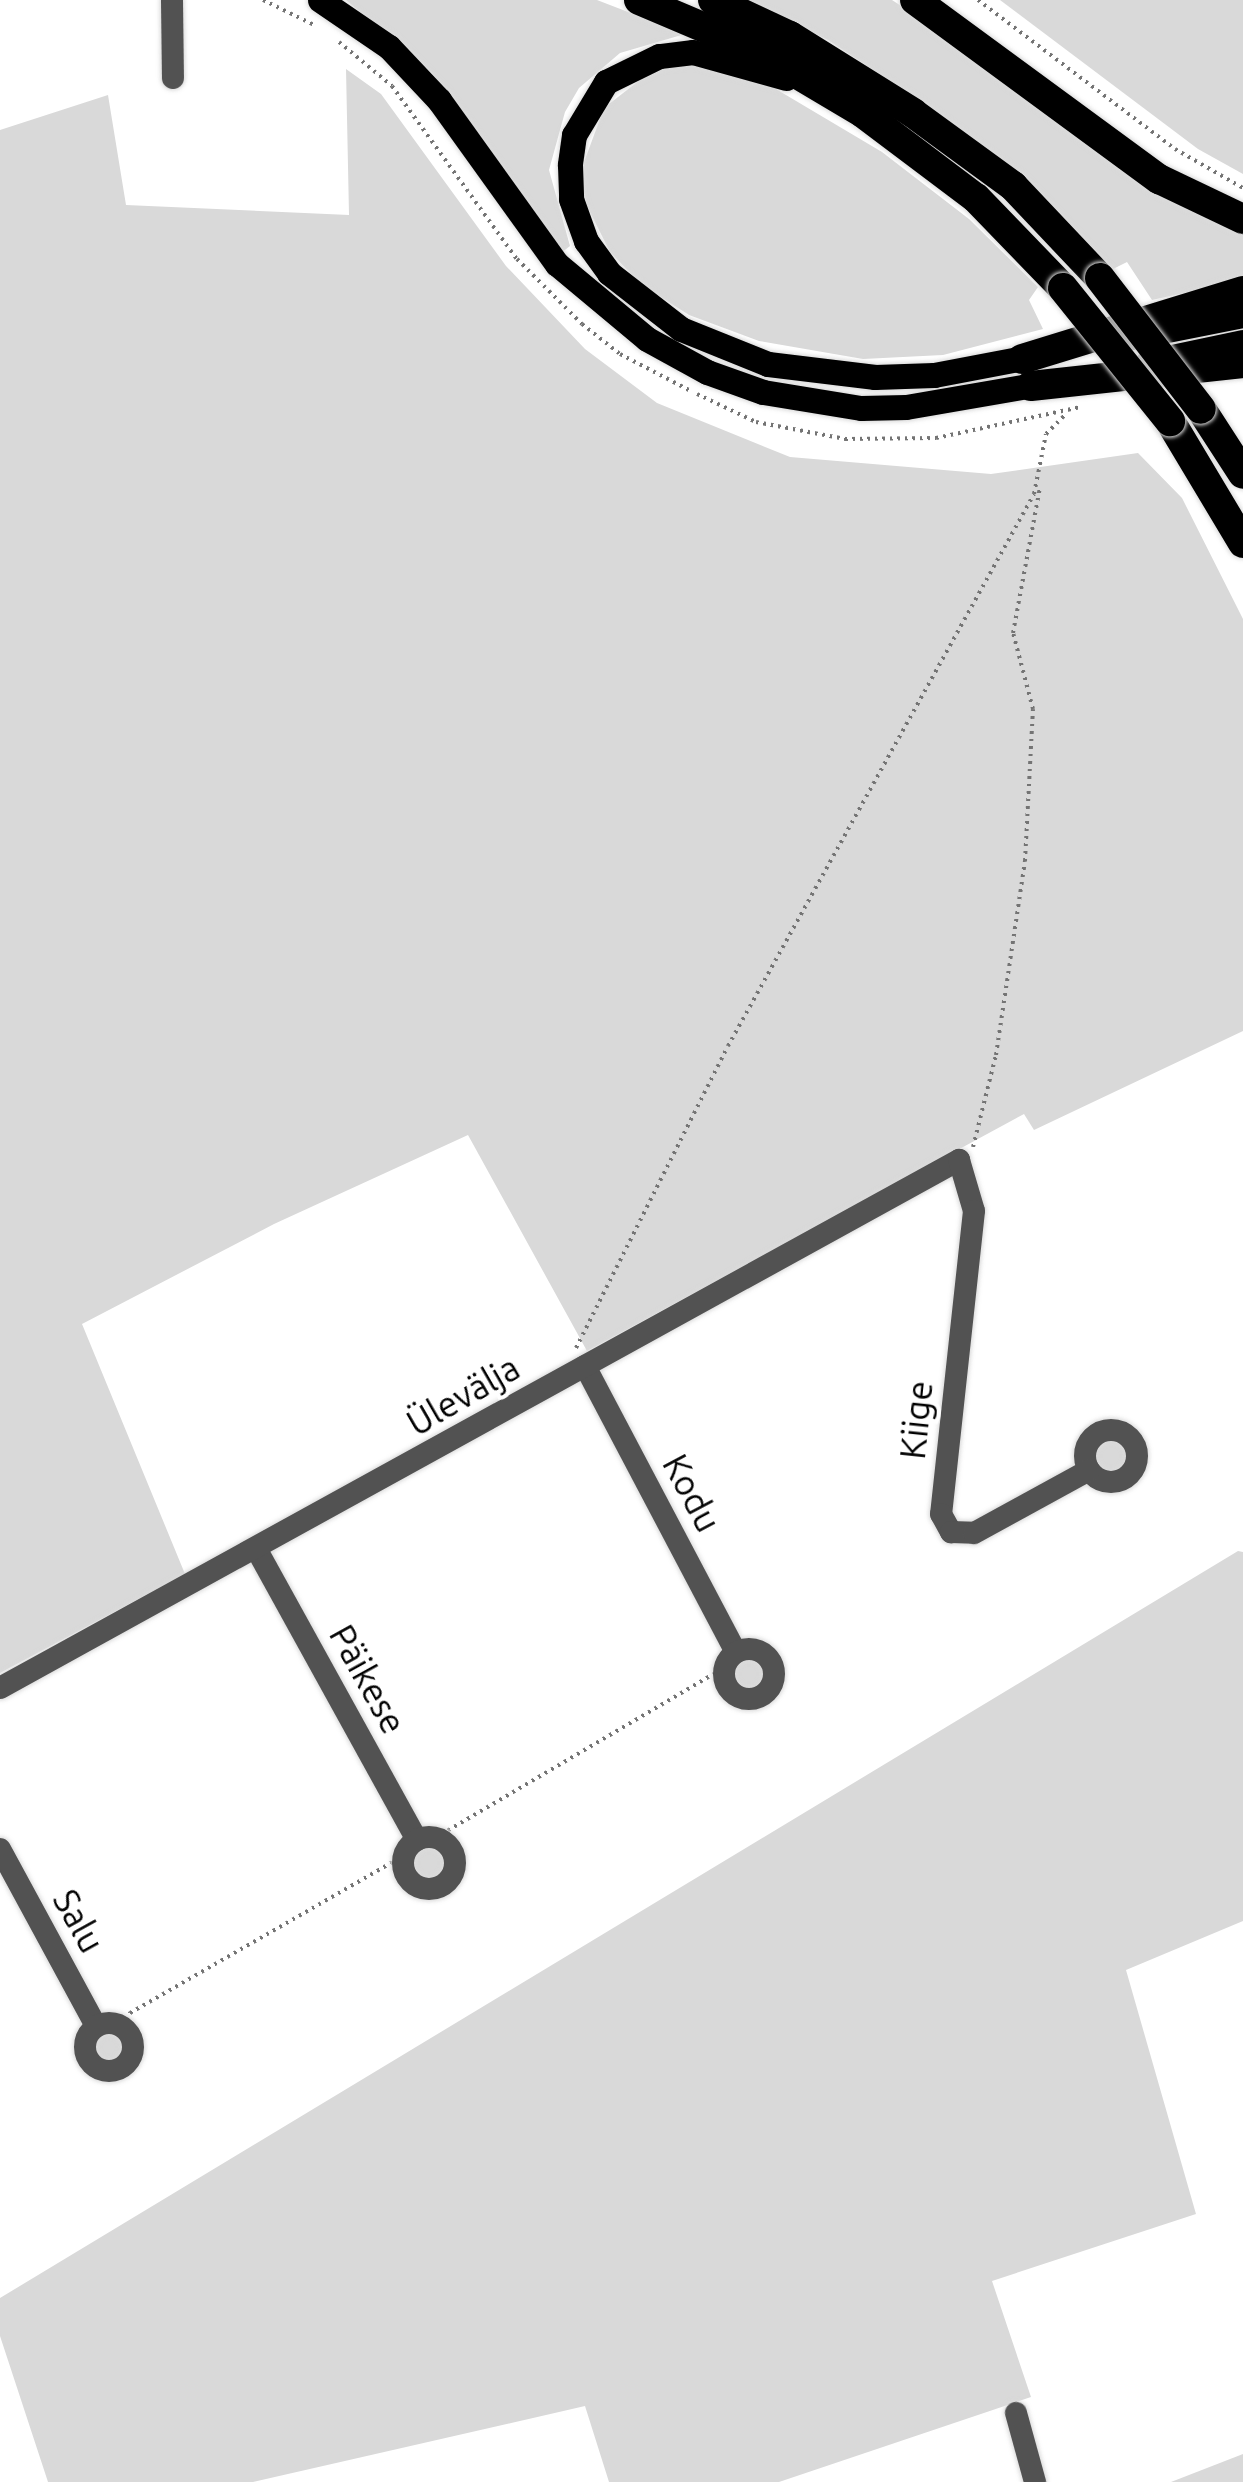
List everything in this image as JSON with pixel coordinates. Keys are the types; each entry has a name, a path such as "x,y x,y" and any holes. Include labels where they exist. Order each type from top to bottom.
{"highway":[{"path":"639,0 758,51 863,113 976,198 1063,288 1170,422 1243,542"},
{"path":"713,0 790,36 914,113 1013,186 1100,278 1201,410 1243,474"},
{"path":"915,0 1159,178 1243,219"},
{"path":"1026,372 1243,291"},
{"path":"1026,372 1243,362"}],"main road":[{"path":"320,0 389,47 440,100 557,264 634,329 692,363 763,392 861,408 906,407 1243,315"},
{"path":"863,113 770,70 707,54 659,56 632,66 606,82 574,135 571,199 586,241 638,300 726,351 768,364 875,377 1026,372 1243,342"}],"street":[{"path":"172,0 173,78"},
{"name":"Ülevälja","path":"0,1688 258,1552 959,1160"},
{"name":"Kiige","path":"959,1160 974,1211 942,1514 951,1532 974,1533 1089,1470"},
{"name":"Kodu","path":"581,1369 730,1660"},
{"name":"Päikese","path":"258,1552 419,1844"},
{"name":"Salu","path":"0,1850 108,2026"},
{"path":"1016,2413 1034,2482"}],"path":[{"path":"263,0 324,31 392,86 517,259 582,324 620,354 721,407 802,434 877,440 936,438 1087,406"},
{"path":"978,0 1175,149 1243,188"},
{"path":"959,1160 972,1149 981,1124 1022,898 1033,709 1013,633 1046,434 1070,410"},
{"path":"581,1369 576,1343 627,1237 1040,482"},
{"path":"108,2026 730,1660"}],"shaded area":[{"path":"346,0 597,0 685,34 620,53 579,88 565,112 549,170 570,246 561,253 432,73"},
{"path":"747,0 892,0 1243,230 1243,280 1152,300 1127,262 1113,269 1024,180 920,101 828,40"},
{"path":"1000,0 1243,0 1243,174 1198,149"},
{"path":"684,64 759,79 882,152 969,219 1038,287 1029,300 1043,329 943,355 863,359 759,341 689,315 642,285 610,252 587,206 580,173 604,108 650,72"},
{"path":"346,69 381,94 506,266 585,349 657,403 790,457 991,474 1138,453 1182,498 1243,619 1243,1031 1034,1130 1024,1114 587,1351 468,1135 274,1224 82,1324 185,1574 0,1673 0,130 108,95 126,205 349,215"},
{"path":"1111,1438 1123,1443 1128,1455 1123,1467 1111,1472 1099,1467 1094,1455 1099,1443"},
{"path":"1238,1551 1243,1552 1243,1921 1126,1970 1196,2214 992,2281 1031,2397 779,2482 609,2482 585,2406 253,2482 48,2482 0,2336 0,2298"},
{"path":"749,1658 761,1663 766,1675 761,1687 749,1692 737,1687 732,1675 737,1663"},
{"path":"430,1847 442,1852 447,1864 442,1876 430,1881 418,1876 413,1864 418,1852"},
{"path":"109,2030 121,2035 126,2047 121,2059 109,2064 97,2059 92,2047 97,2035"},
{"path":"1243,2454 1243,2482 1171,2482"}]}
